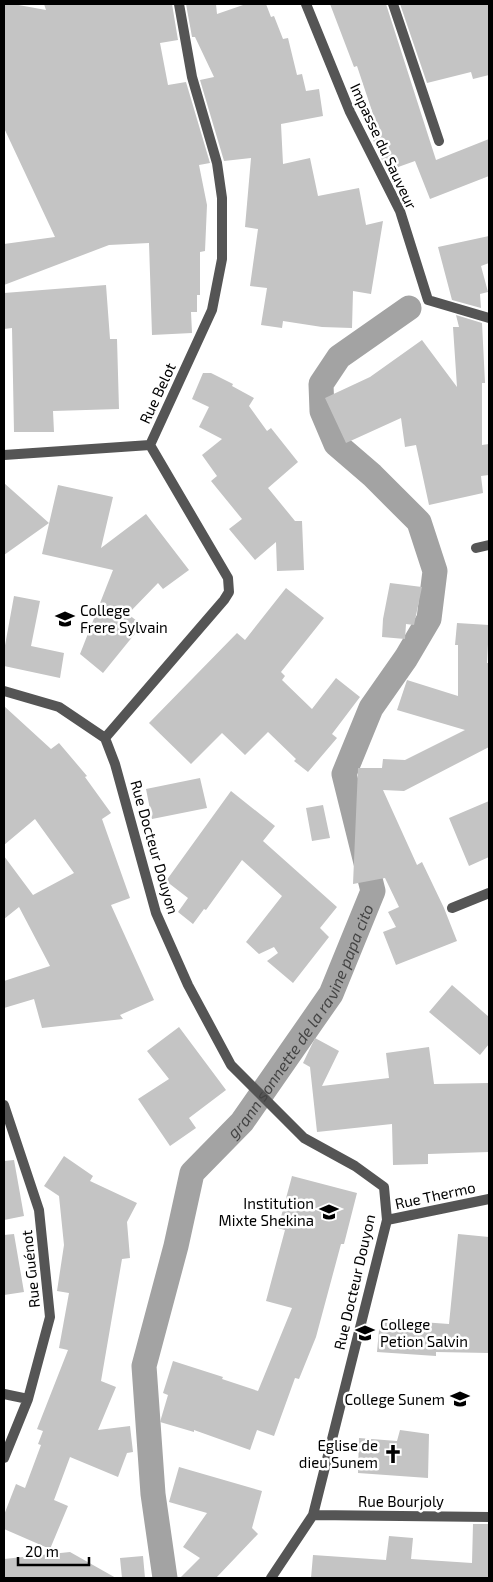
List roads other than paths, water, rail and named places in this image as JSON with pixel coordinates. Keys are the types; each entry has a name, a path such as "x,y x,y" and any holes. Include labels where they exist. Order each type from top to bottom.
{"street":[{"name":"Rue Belot","path":"105,738 229,592 228,578 150,445 212,310 222,259 222,198 217,163 192,76 179,4"},
{"name":"Impasse du Sauveur","path":"306,4 350,112 400,211 428,300 489,318"},
{"path":"393,4 439,141"},
{"path":"4,455 150,445"},
{"path":"476,548 489,545"},
{"path":"4,691 59,707 105,738"},
{"name":"Rue Docteur Douyon","path":"105,738 115,764 156,912 188,985 230,1064 304,1138 355,1166 384,1187 387,1220 313,1515 271,1578"},
{"path":"452,908 489,893"},
{"name":"Rue Guénot","path":"4,1105 39,1210 50,1317 28,1399 4,1458"},
{"name":"Rue Thermo","path":"387,1220 489,1199"},
{"path":"4,1394 28,1399"},
{"name":"Rue Bourjoly","path":"313,1515 489,1516"}],"waterway":[{"name":"grann sonnette de la ravine papa cito","path":"165,1578 153,1494 144,1366 176,1246 192,1173 242,1122 331,994 373,891 344,774 371,708 406,658 429,619 435,571 419,522 372,475 336,444 322,411 321,384 339,357 409,308"}],"place":[{"name":"College Frere Sylvain","path":"65,619"},
{"name":"Institution Mixte Shekina","path":"329,1212"},
{"name":"College Petion Salvin","path":"365,1333"},
{"name":"College Sunem","path":"460,1399"},
{"name":"Eglise de dieu Sunem","path":"393,1454"}]}
